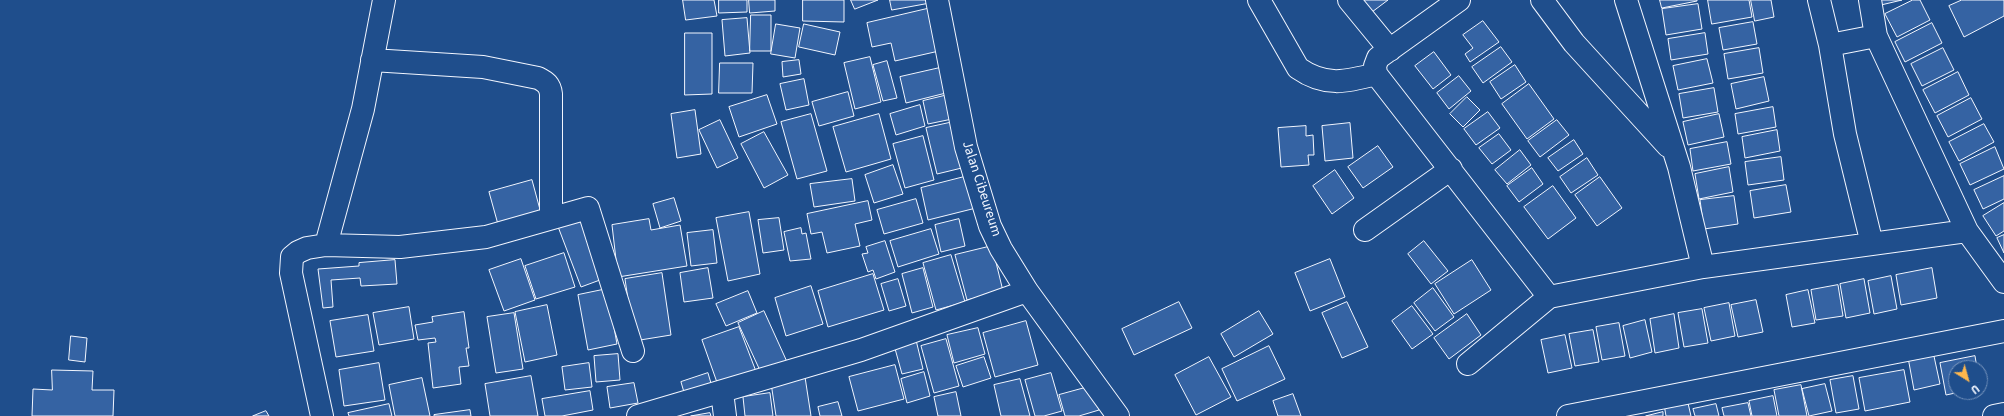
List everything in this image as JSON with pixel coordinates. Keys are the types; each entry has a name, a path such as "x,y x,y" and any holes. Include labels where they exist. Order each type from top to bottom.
{"street":[{"path":"326,245 363,109 384,0"},
{"name":"Jalan Cibeureum","path":"937,0 968,154 990,226 1001,249 1027,291 1118,416"},
{"path":"1259,0 1298,68 1309,76 1335,82 1352,80 1376,74"},
{"path":"1349,0 1390,50"},
{"path":"1459,0 1376,61 1376,74 1549,297"},
{"path":"1542,0 1574,43 1672,150"},
{"path":"1626,0 1672,150 1679,167 1703,267"},
{"path":"1819,0 1830,45 1846,134 1872,244"},
{"path":"1870,0 1876,36 1967,231 2004,282"},
{"path":"1830,45 1876,36"},
{"path":"372,60 483,67 538,78 545,82 551,88 551,218"},
{"path":"1365,230 1450,169"},
{"path":"322,416 291,264 292,257 298,252 307,248 326,245 400,247 486,237 588,208 633,351"},
{"path":"1468,364 1549,297 1703,267 1967,231"},
{"path":"638,416 861,350 1027,291"},
{"path":"1568,416 2004,331"},
{"path":"722,392 725,416"},
{"path":"1994,416 2004,414"}],"building":[{"path":"683,0 714,0 717,16 686,20"},
{"path":"719,0 747,0 747,12 719,13"},
{"path":"749,0 775,0 775,11 750,13"},
{"path":"803,0 844,0 844,22 803,21"},
{"path":"851,0 878,0 855,9"},
{"path":"890,0 930,0 930,3 892,10"},
{"path":"1363,0 1388,0 1372,12"},
{"path":"1660,0 1697,0 1697,1 1662,8"},
{"path":"1708,0 1749,0 1752,17 1712,24"},
{"path":"1751,0 1771,0 1774,17 1755,21"},
{"path":"1880,0 1902,0 1881,5"},
{"path":"1913,0 1920,0 1930,20 1897,37 1885,14"},
{"path":"1962,0 2004,0 2004,16 1964,37 1949,6"},
{"path":"1698,4 1702,29 1666,35 1662,9"},
{"path":"931,8 939,51 895,61 891,43 872,47 867,23"},
{"path":"751,15 771,15 771,51 750,51"},
{"path":"747,18 750,53 725,56 722,20"},
{"path":"1483,21 1499,42 1470,62 1465,54 1473,48 1463,35"},
{"path":"1753,22 1757,44 1723,50 1719,28"},
{"path":"1932,23 1942,43 1905,62 1895,42"},
{"path":"776,24 800,28 795,58 771,54"},
{"path":"804,24 840,32 835,55 799,47"},
{"path":"685,33 712,33 712,94 685,95"},
{"path":"1705,33 1708,54 1671,60 1668,39"},
{"path":"1501,47 1512,62 1483,83 1472,67"},
{"path":"1759,48 1763,73 1728,79 1724,54"},
{"path":"1943,48 1954,70 1922,86 1911,64"},
{"path":"1434,52 1451,75 1433,89 1415,66"},
{"path":"870,57 881,102 855,109 844,63"},
{"path":"1707,59 1713,83 1678,90 1673,66"},
{"path":"799,60 801,74 783,77 782,62"},
{"path":"887,61 897,98 883,101 873,65"},
{"path":"720,63 753,63 752,93 719,93"},
{"path":"1515,65 1526,82 1501,99 1490,82"},
{"path":"944,67 950,92 906,103 900,77"},
{"path":"1958,72 1969,95 1935,113 1923,90"},
{"path":"1459,76 1471,91 1449,109 1437,93"},
{"path":"1764,77 1769,101 1736,109 1731,84"},
{"path":"804,79 809,105 786,110 780,84"},
{"path":"1529,84 1554,119 1527,139 1502,104"},
{"path":"1714,88 1718,112 1683,118 1679,94"},
{"path":"848,92 854,116 819,126 812,102"},
{"path":"952,94 957,118 928,124 923,101"},
{"path":"767,95 777,124 739,137 729,107"},
{"path":"1467,97 1480,110 1463,127 1450,114"},
{"path":"1971,98 1982,119 1948,137 1937,116"},
{"path":"920,105 925,126 896,135 890,114"},
{"path":"1773,107 1776,127 1738,134 1735,114"},
{"path":"695,110 701,154 677,158 671,114"},
{"path":"1488,112 1500,128 1476,145 1464,129"},
{"path":"811,114 827,171 797,179 781,122"},
{"path":"879,114 891,159 846,172 833,127"},
{"path":"1719,114 1724,137 1688,145 1683,122"},
{"path":"720,120 738,158 717,168 699,130"},
{"path":"1557,120 1569,135 1540,157 1528,141"},
{"path":"958,121 970,166 937,174 926,128"},
{"path":"1350,123 1353,158 1325,161 1322,126"},
{"path":"1984,124 1994,142 1959,161 1949,142"},
{"path":"1306,126 1306,136 1313,135 1314,155 1308,155 1309,165 1281,167 1278,128"},
{"path":"1777,130 1780,151 1745,158 1742,137"},
{"path":"764,132 788,175 764,188 741,144"},
{"path":"1499,134 1511,150 1492,164 1479,148"},
{"path":"923,136 934,180 905,188 893,144"},
{"path":"1574,140 1583,154 1558,171 1548,158"},
{"path":"1727,142 1731,164 1693,171 1690,149"},
{"path":"1378,146 1393,167 1363,188 1348,167"},
{"path":"1995,147 2004,169 1970,185 1960,164"},
{"path":"1520,150 1531,165 1507,184 1495,170"},
{"path":"1781,157 1784,180 1748,185 1745,162"},
{"path":"1587,158 1598,175 1571,193 1560,177"},
{"path":"893,165 903,194 874,203 865,175"},
{"path":"1729,167 1733,192 1699,199 1695,174"},
{"path":"1532,168 1543,184 1519,202 1507,186"},
{"path":"1335,170 1354,198 1332,214 1313,186"},
{"path":"968,176 976,208 928,220 921,188"},
{"path":"2004,176 2004,199 1983,209 1974,190"},
{"path":"1600,177 1622,208 1597,226 1575,195"},
{"path":"852,179 855,201 814,207 810,184"},
{"path":"532,180 542,217 499,228 489,192"},
{"path":"1786,185 1791,212 1754,218 1750,191"},
{"path":"1553,186 1576,218 1548,239 1524,207"},
{"path":"1734,196 1738,224 1704,229 1700,200"},
{"path":"674,198 681,221 660,228 653,204"},
{"path":"916,199 923,223 884,234 877,210"},
{"path":"868,201 872,220 855,224 860,246 827,253 822,232 811,234 807,214"},
{"path":"2004,203 2004,231 1996,236 1983,216"},
{"path":"749,212 760,274 728,281 716,218"},
{"path":"584,213 608,277 581,287 557,224"},
{"path":"779,218 784,250 763,253 758,220"},
{"path":"649,219 651,230 680,225 687,266 618,277 612,225"},
{"path":"959,219 965,246 941,252 935,225"},
{"path":"801,228 802,234 806,233 811,259 790,261 784,232"},
{"path":"931,229 939,254 898,267 890,241"},
{"path":"713,230 717,263 691,266 687,233"},
{"path":"2004,235 2004,253 1997,238"},
{"path":"885,241 895,272 876,279 873,270 868,272 862,254 868,253 866,247"},
{"path":"1424,241 1448,271 1431,284 1408,254"},
{"path":"992,246 1003,291 967,300 955,255"},
{"path":"564,253 575,287 536,299 525,266"},
{"path":"951,255 965,302 936,310 923,263"},
{"path":"521,259 535,300 504,311 489,270"},
{"path":"1330,259 1345,297 1310,311 1295,273"},
{"path":"395,260 397,284 361,286 360,278 331,280 333,307 323,308 318,269 359,266 359,263"},
{"path":"1472,260 1491,290 1454,314 1435,284"},
{"path":"708,268 713,298 684,302 680,273"},
{"path":"923,268 933,307 912,313 902,274"},
{"path":"1932,268 1937,298 1901,305 1896,275"},
{"path":"662,273 671,335 634,341 625,279"},
{"path":"873,274 884,310 828,327 818,291"},
{"path":"1891,276 1897,309 1874,314 1868,281"},
{"path":"898,279 906,306 889,311 881,284"},
{"path":"1864,279 1870,313 1846,318 1840,284"},
{"path":"1838,285 1843,316 1816,320 1811,290"},
{"path":"811,286 823,324 786,336 775,298"},
{"path":"1433,288 1454,317 1435,331 1414,303"},
{"path":"607,289 617,344 588,350 578,295"},
{"path":"1808,290 1815,323 1792,327 1786,295"},
{"path":"748,291 757,313 726,326 716,304"},
{"path":"1756,300 1763,332 1738,337 1731,305"},
{"path":"1179,302 1192,328 1134,355 1122,329"},
{"path":"1347,302 1368,347 1342,358 1322,313"},
{"path":"1729,303 1735,336 1711,341 1704,308"},
{"path":"547,305 557,355 525,362 515,312"},
{"path":"1412,306 1433,334 1412,349 1392,321"},
{"path":"409,307 414,339 379,345 373,313"},
{"path":"1702,309 1708,343 1684,347 1678,313"},
{"path":"764,311 788,364 763,377 738,323"},
{"path":"1259,311 1273,334 1234,357 1221,334"},
{"path":"464,312 469,348 466,348 469,366 459,367 461,384 433,388 428,343 436,342 435,338 418,340 415,325 433,322 432,317"},
{"path":"514,313 523,369 496,373 487,317"},
{"path":"1467,314 1481,335 1449,359 1434,338"},
{"path":"1674,314 1679,348 1655,353 1650,319"},
{"path":"368,315 374,351 336,357 330,321"},
{"path":"1645,320 1652,352 1630,358 1623,326"},
{"path":"1026,321 1038,365 995,377 983,333"},
{"path":"1619,323 1625,356 1602,360 1596,327"},
{"path":"739,327 757,374 719,388 702,340"},
{"path":"978,328 985,354 954,363 947,335"},
{"path":"1593,330 1599,362 1575,366 1569,334"},
{"path":"1565,335 1572,368 1548,373 1541,340"},
{"path":"71,336 87,338 85,362 69,360"},
{"path":"946,339 959,386 934,393 921,346"},
{"path":"916,340 923,369 902,374 894,345"},
{"path":"1269,346 1285,379 1237,401 1222,369"},
{"path":"1932,347 1940,384 1914,390 1907,352"},
{"path":"618,354 620,380 596,382 594,356"},
{"path":"1975,356 1976,360 1955,360"},
{"path":"984,357 991,378 963,387 956,366"},
{"path":"1209,357 1231,397 1196,415 1175,375"},
{"path":"1948,361 1948,395 1946,395 1940,363"},
{"path":"379,363 385,400 344,406 339,370"},
{"path":"589,363 592,387 565,390 562,367"},
{"path":"895,365 904,399 858,411 849,377"},
{"path":"52,370 93,371 92,390 114,390 113,416 32,416 33,389 52,390"},
{"path":"1904,370 1910,402 1865,411 1859,378"},
{"path":"924,372 930,396 907,403 901,379"},
{"path":"708,373 713,390 686,399 681,382"},
{"path":"1051,373 1062,411 1044,416 1035,416 1025,380"},
{"path":"531,376 538,416 490,416 485,384"},
{"path":"1853,376 1859,409 1836,413 1830,380"},
{"path":"805,377 811,416 776,416 771,383"},
{"path":"422,378 430,416 395,416 389,385"},
{"path":"1020,379 1030,416 1001,416 994,385"},
{"path":"634,383 638,403 610,408 607,387"},
{"path":"1825,384 1832,411 1809,416 1802,389"},
{"path":"1801,385 1807,416 1779,416 1774,390"},
{"path":"1092,386 1099,410 1079,416 1065,416 1059,395"},
{"path":"590,391 593,410 562,416 545,416 542,399"},
{"path":"956,392 961,416 938,416 934,397"},
{"path":"770,393 773,416 745,416 743,397"},
{"path":"1293,394 1301,416 1278,416 1273,401"},
{"path":"1773,396 1777,416 1752,416 1749,401"},
{"path":"1687,399 1691,416 1666,416 1664,404"},
{"path":"838,402 842,416 820,416 818,407"},
{"path":"1748,403 1751,416 1724,416 1722,408"},
{"path":"389,404 392,416 349,416 348,413"},
{"path":"1716,404 1719,416 1695,416 1693,409"},
{"path":"470,410 471,416 434,416 434,415"},
{"path":"266,411 269,416 253,416"},
{"path":"1663,412 1663,416 1646,416"},
{"path":"710,413 711,416 691,416"}]}
